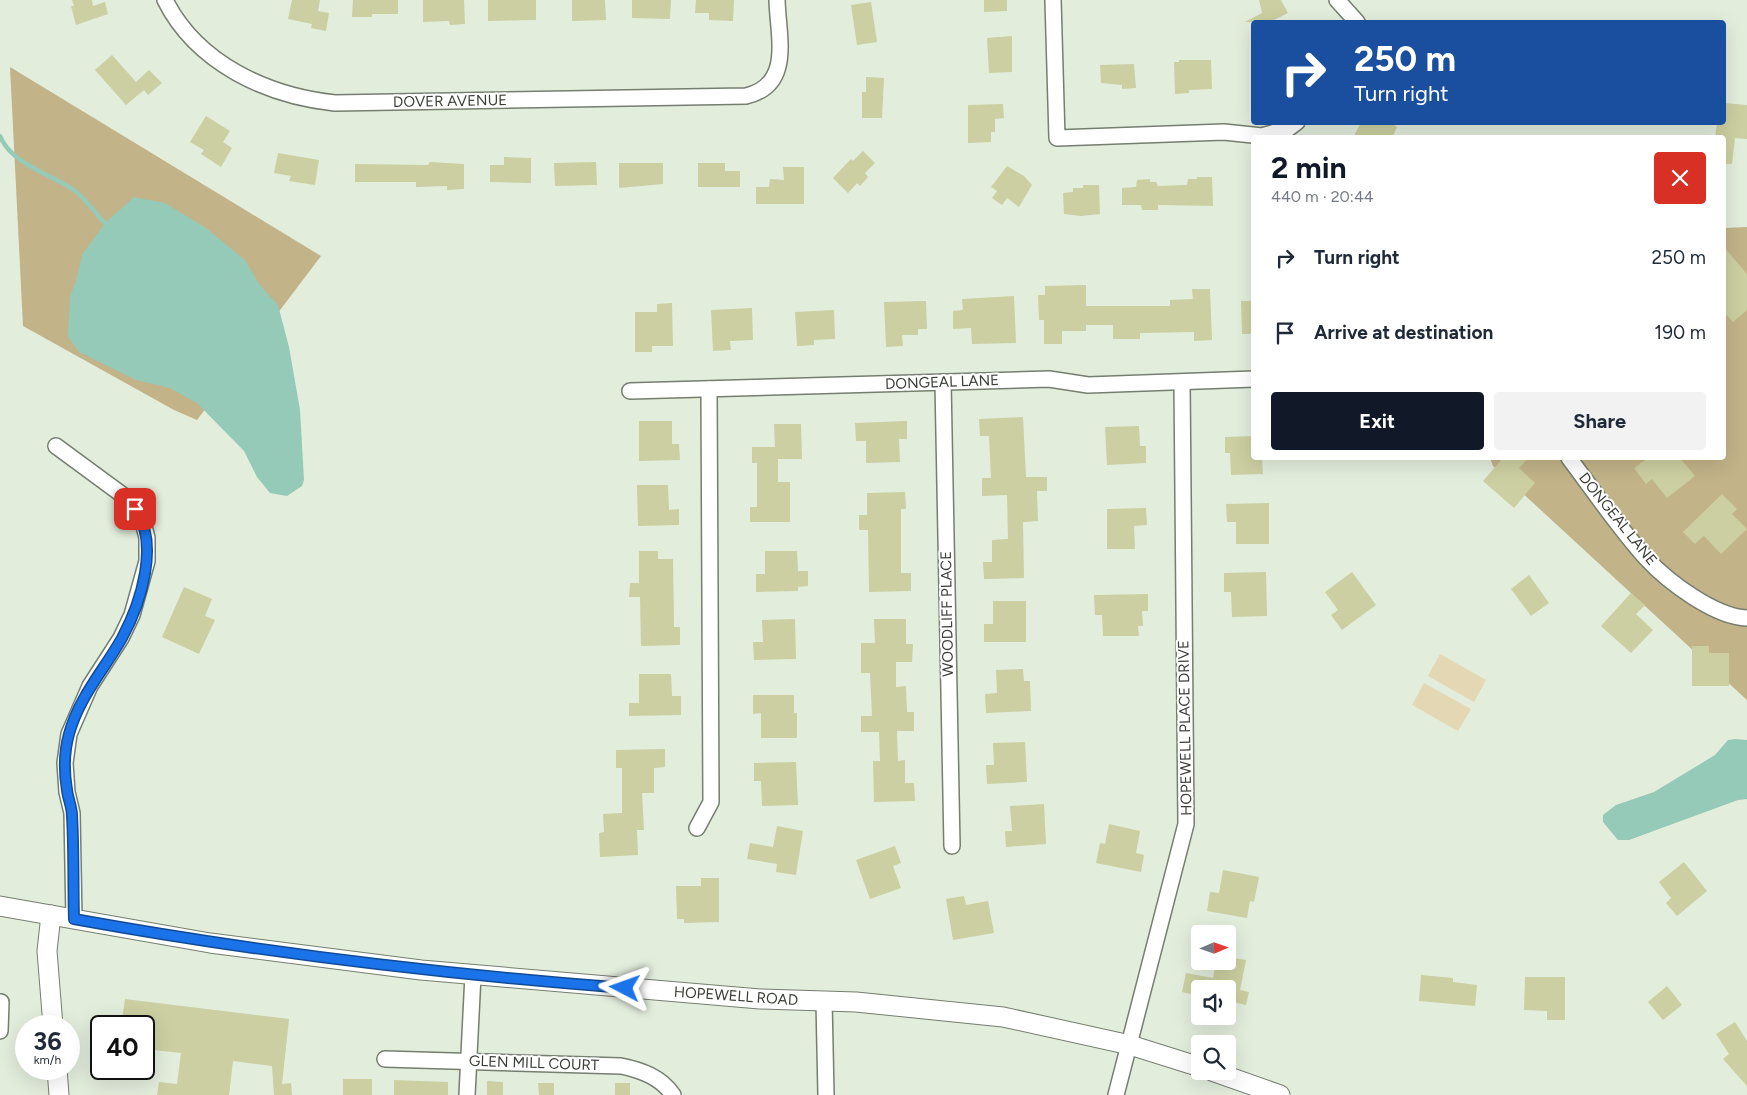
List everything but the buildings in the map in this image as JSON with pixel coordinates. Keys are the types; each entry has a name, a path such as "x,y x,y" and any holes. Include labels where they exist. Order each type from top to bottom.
{"street":[{"name":"DOVER AVENUE","path":"165,0 192,37 220,63 247,80 276,92 307,100 335,103 746,96 759,93 770,85 777,73 779,60 777,0"},
{"path":"1053,0 1058,138 1224,132 1252,135"},
{"path":"1337,0 1355,20"},
{"path":"1265,135 1293,125"},
{"name":"DONGEAL LANE","path":"630,391 1049,379 1088,385 1251,379"},
{"name":"WOODLIFF PLACE","path":"942,382 952,846"},
{"name":"HOPEWELL PLACE DRIVE","path":"1116,1095 1186,824 1182,382"},
{"path":"697,828 711,802 709,389"},
{"path":"56,446 128,499 142,518 148,538 147,562 132,615 122,638 90,686 69,734 65,763 67,792 72,813 74,919"},
{"name":"DONGEAL LANE","path":"1571,460 1647,559 1690,595 1733,617 1747,618"},
{"name":"HOPEWELL ROAD","path":"0,906 210,943 473,975 760,999 824,1001 948,1010 1003,1017 1130,1045 1191,1064"},
{"path":"51,915 47,951 52,1015"},
{"path":"467,1095 473,975"},
{"path":"824,1001 826,1095"},
{"path":"0,1031 1,1002"},
{"name":"GLEN MILL COURT","path":"385,1059 621,1066 640,1070 652,1076 669,1088 673,1095"},
{"path":"1236,1079 1280,1095"},
{"path":"58,1080 59,1095"}],"shaded area":[{"path":"10,67 321,256 197,420 174,410 23,326"},
{"path":"1747,227 1747,700 1493,466 1491,460 1726,460 1726,228"},
{"path":"1440,654 1486,680 1474,702 1428,676"},
{"path":"1424,683 1471,709 1458,731 1412,705"}],"water":[{"path":"134,197 165,203 206,228 245,260 259,284 278,305 289,347 300,410 304,480 302,486 287,496 270,493 257,477 244,451 197,403 170,388 136,380 79,352 68,337 70,295 75,284 82,255 105,223"},
{"path":"1728,740 1747,740 1747,799 1738,800 1629,840 1618,840 1603,822 1603,815 1616,805 1654,792 1715,755"}],"waterway":[{"path":"0,136 5,146 22,161 78,193 105,223"}],"route":[{"path":"135,509 142,518 148,538 147,562 132,615 122,638 90,686 69,734 65,763 67,792 72,813 74,919 210,943 421,970 625,988"}]}
